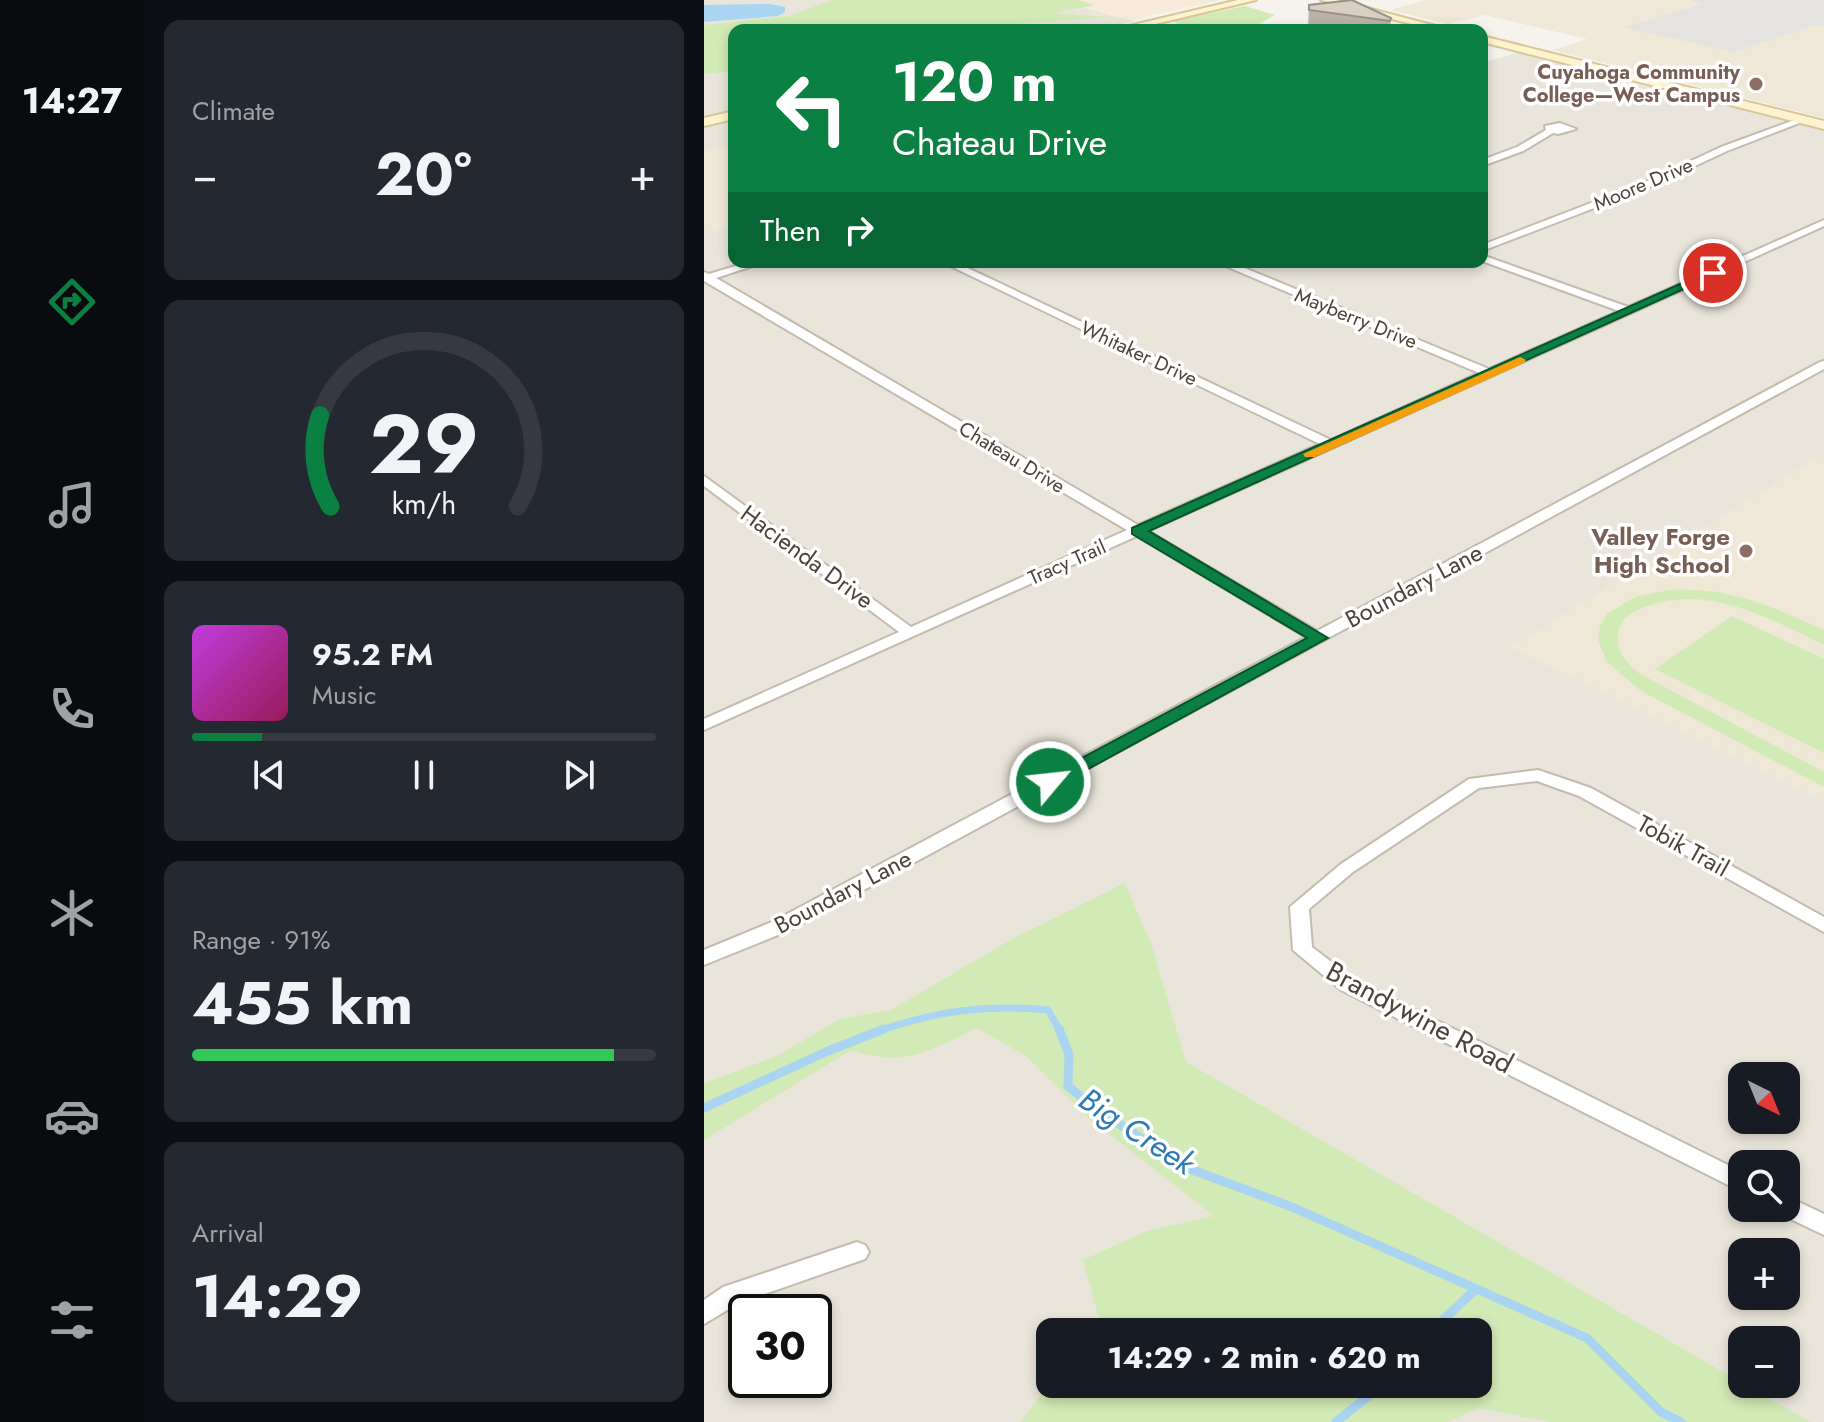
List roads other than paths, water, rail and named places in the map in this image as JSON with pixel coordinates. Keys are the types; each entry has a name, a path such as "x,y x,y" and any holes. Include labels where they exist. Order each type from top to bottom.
{"main road":[{"path":"1144,24 1251,0"},
{"path":"1326,0 1422,24"},
{"path":"1488,41 1824,125"},
{"path":"704,122 728,116"}],"street":[{"name":"Moore Drive","path":"1488,246 1803,120"},
{"path":"1488,161 1520,149 1551,131"},
{"name":"Tracy Trail","path":"704,725 1824,223"},
{"path":"1488,260 1630,311"},
{"path":"705,277 738,268"},
{"name":"Whitaker Drive","path":"960,268 1332,445"},
{"name":"Mayberry Drive","path":"1235,268 1491,374"},
{"name":"Chateau Drive","path":"705,277 1319,638"},
{"name":"Boundary Lane","path":"704,958 781,926 1824,364"},
{"name":"Hacienda Drive","path":"704,480 910,633"},
{"name":"Tobik Trail","path":"1538,775 1585,792 1824,925"},
{"name":"Brandywine Road","path":"1538,775 1475,783 1347,868 1299,907 1303,950 1348,985 1728,1176"},
{"path":"1800,1213 1824,1225"},
{"path":"704,1313 731,1295 857,1252"}],"water":[{"path":"770,4 785,7 785,12 778,16 704,22 704,5"}],"waterway":[{"name":"Big Creek","path":"882,1030 942,1014 1003,1008 1048,1010 1059,1030"},
{"name":"Big Creek","path":"704,1108 882,1030"},
{"name":"Big Creek","path":"878,1031 882,1030"},
{"name":"Big Creek","path":"1059,1030 1069,1054 1068,1086 1093,1107 1187,1168 1292,1207 1587,1338 1661,1412 1681,1422"},
{"path":"1445,1318 1476,1289"},
{"path":"1336,1422 1366,1398"}],"place":[{"name":"Cuyahoga Community College—West Campus","path":"1756,84"},
{"name":"Valley Forge High School","path":"1746,551"}]}
